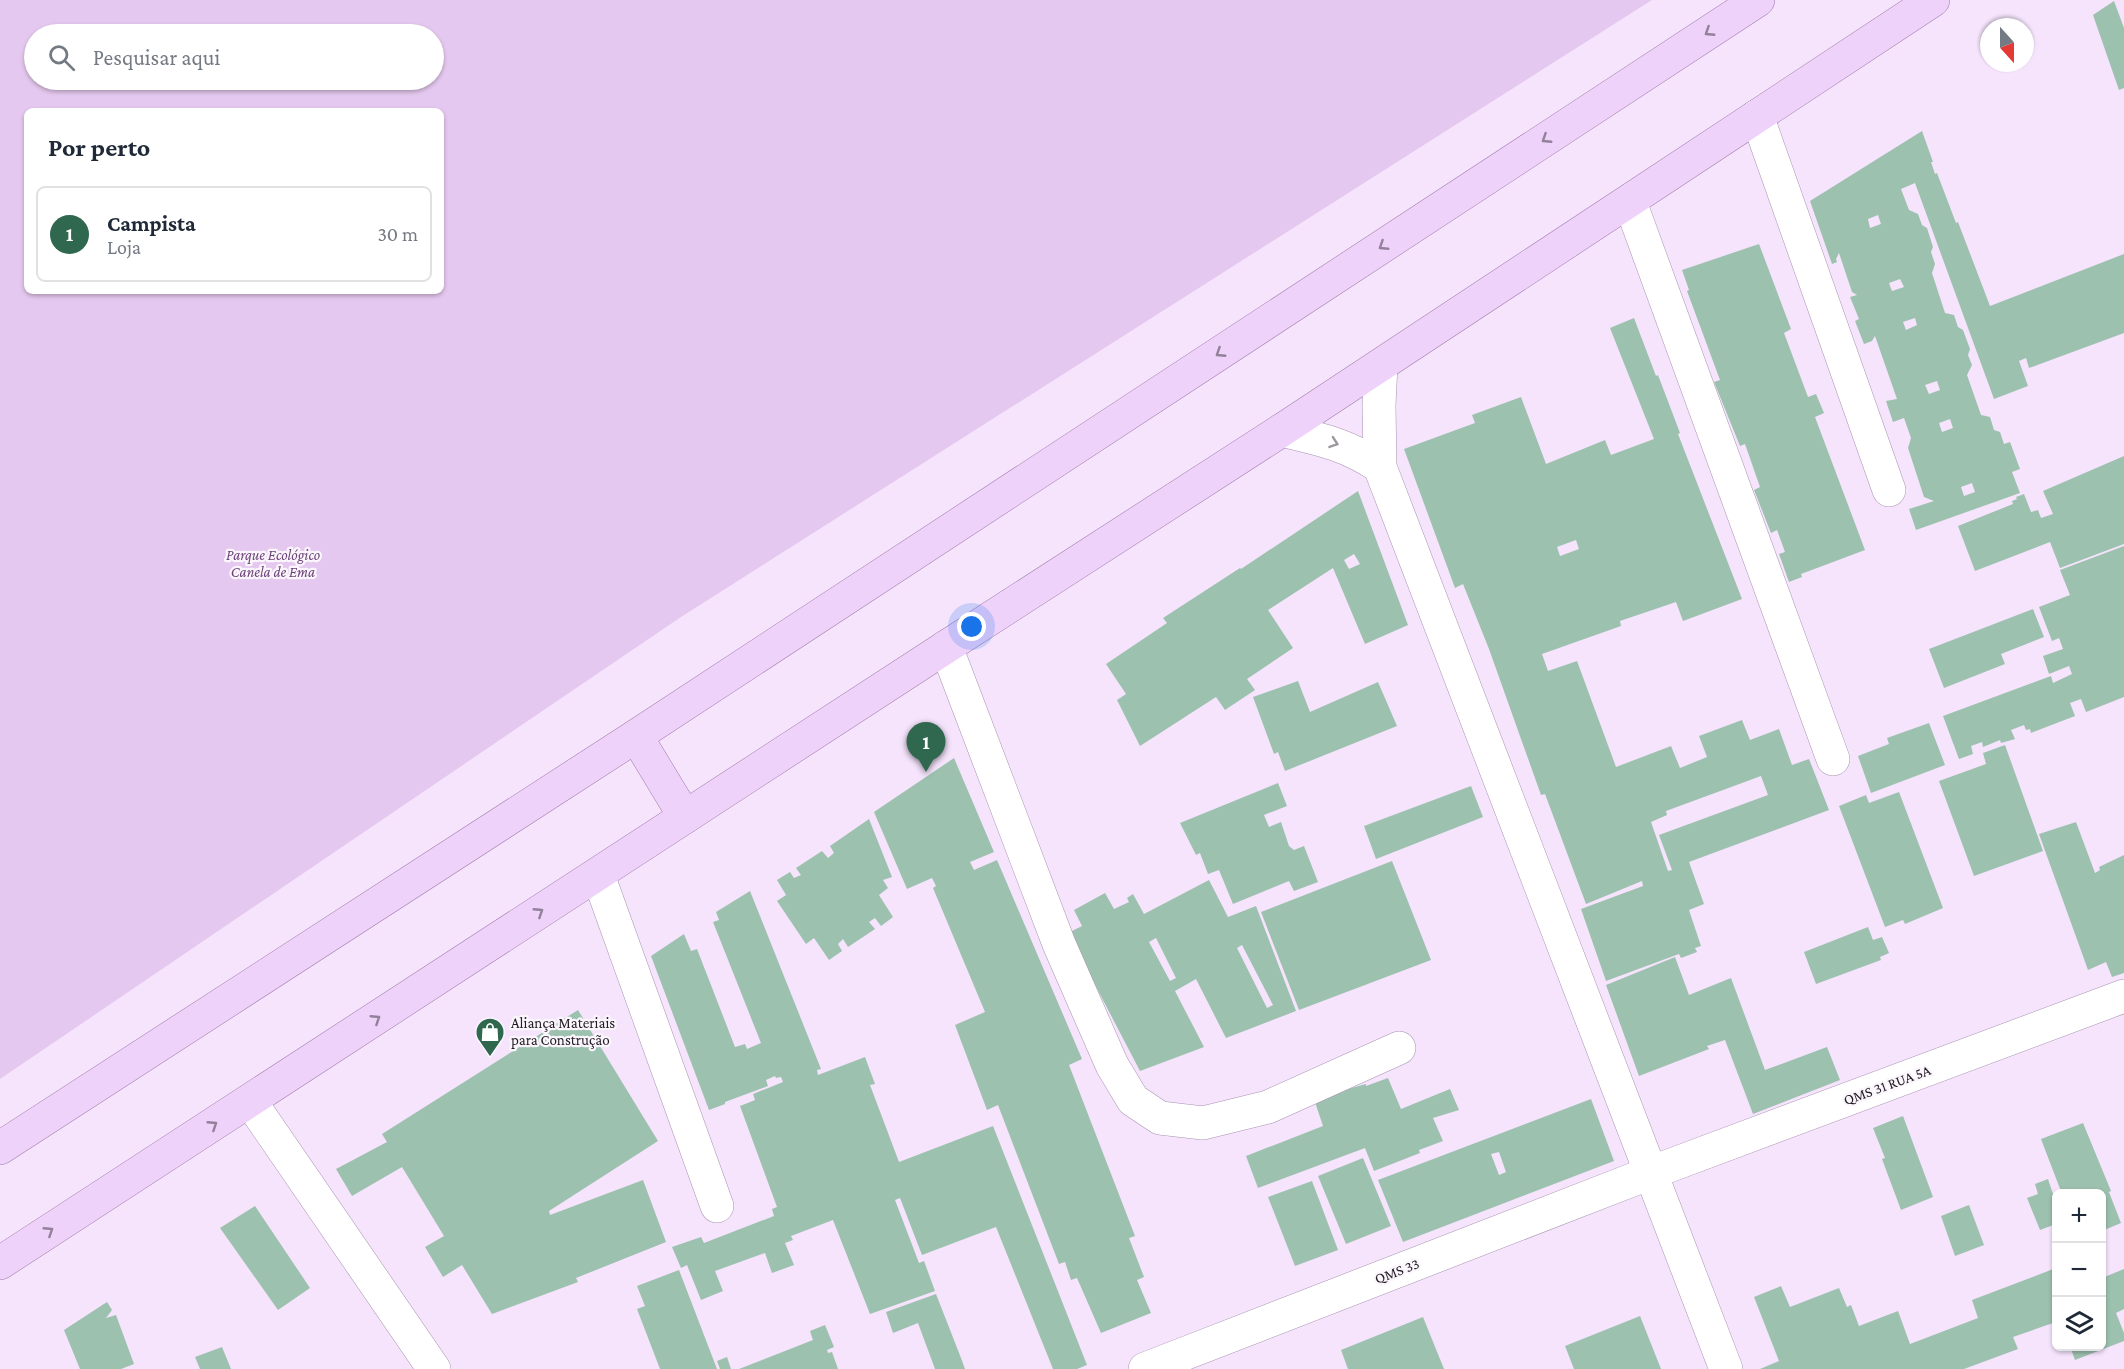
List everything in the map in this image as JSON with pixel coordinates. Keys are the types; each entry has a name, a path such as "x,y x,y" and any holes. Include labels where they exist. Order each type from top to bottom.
{"main road":[{"path":"0,1148 636,736 1758,0"},
{"path":"0,1263 1282,430 1933,0"},
{"path":"636,736 685,817"}],"street":[{"path":"1757,116 1889,490"},
{"path":"1630,201 1833,759"},
{"path":"1381,365 1380,467 1726,1369"},
{"path":"1282,430 1349,448 1380,467"},
{"path":"946,647 1059,944 1112,1065 1133,1100 1160,1118 1203,1123 1268,1107 1399,1048"},
{"path":"598,874 717,1206"},
{"name":"QMS 31 RUA 5A","path":"1650,1173 2124,996"},
{"path":"250,1101 434,1369"},
{"name":"QMS 33","path":"1144,1369 1650,1173"}],"green space":[{"name":"Parque Ecológico Canela de Ema","path":"0,0 1652,0 681,617 0,1079"}],"building":[{"path":"2114,1 2124,28 2124,88 2119,90 2093,15"},
{"path":"1922,131 1935,174 1937,173 1956,223 1958,222 1990,306 2124,254 2124,333 2029,368 2026,358 2019,361 2028,386 1994,399 1915,183 1901,189 1909,210 1918,214 1922,225 1927,228 1935,264 1932,273 1945,313 1954,315 1970,349 1968,355 1972,365 1967,375 1981,415 1990,417 1994,430 2000,432 2004,444 2010,442 2020,469 2012,472 2020,493 1916,530 1909,509 1934,501 1924,497 1908,448 1911,438 1904,418 1893,422 1886,401 1897,399 1875,336 1872,341 1864,344 1855,321 1859,319 1850,297 1857,295 1852,292 1839,253 1837,262 1832,264 1810,201","holes":["1878,215 1881,224 1870,228 1868,219","1900,279 1904,287 1892,291 1889,283","1915,318 1917,325 1906,330 1903,322","1937,381 1940,390 1929,394 1925,385","1950,419 1953,428 1942,432 1939,423","1972,483 1975,492 1964,496 1961,487"]},
{"path":"1759,244 1791,329 1784,333 1808,397 1816,394 1824,413 1815,417 1865,550 1801,574 1802,577 1789,582 1779,554 1785,552 1777,530 1771,533 1754,490 1760,487 1745,444 1740,446 1714,382 1720,380 1687,291 1689,290 1682,270"},
{"path":"1634,318 1656,376 1658,375 1680,433 1678,434 1742,599 1683,621 1676,602 1620,621 1621,626 1542,654 1548,671 1577,661 1616,767 1671,746 1680,768 1707,757 1699,736 1742,720 1750,740 1779,729 1792,765 1809,759 1829,810 1689,862 1704,904 1689,910 1701,946 1695,948 1697,952 1681,958 1679,954 1606,981 1581,909 1643,886 1642,881 1586,904 1545,794 1541,795 1489,649 1463,584 1455,588 1404,449 1475,423 1472,415 1521,397 1546,464 1605,440 1611,455 1654,439 1610,328","holes":["1576,540 1579,549 1560,556 1557,547","1761,776 1768,795 1659,835 1672,870 1668,871 1651,822 1667,815 1666,811"]},
{"path":"2124,456 2124,544 2060,568 2050,542 1975,571 1958,526 2013,504 2012,501 2017,499 2016,497 2024,494 2031,512 2038,510 2041,518 2053,514 2043,491"},
{"path":"1358,491 1408,625 1365,644 1333,568 1268,610 1293,648 1247,679 1255,690 1225,710 1216,697 1140,746 1117,700 1126,694 1106,664 1167,623 1163,618","holes":["1354,554 1360,564 1349,569 1344,560"]},
{"path":"2124,546 2124,697 2086,712 2081,699 2070,703 2075,716 2031,733 2030,729 2026,730 2024,725 2011,730 2015,739 2001,743 2000,740 1983,747 1982,742 1971,746 1973,754 1959,759 1943,716 2051,676 2053,683 2072,674 2069,666 2049,674 2043,656 2063,649 2059,638 2052,641 2039,607 2070,595 2060,570"},
{"path":"2033,609 2044,637 2001,654 2005,664 1944,688 1929,649"},
{"path":"1298,681 1310,712 1378,682 1397,726 1285,771 1278,752 1274,754 1253,697"},
{"path":"1929,723 1945,765 1871,793 1858,756 1889,744 1887,738"},
{"path":"2005,745 2043,851 1974,876 1939,781 1986,764 1983,753"},
{"path":"954,758 994,852 970,862 974,870 997,860 1082,1059 1069,1065 1135,1236 1129,1238 1144,1277 1137,1280 1151,1313 1101,1333 1077,1278 1071,1280 1065,1262 1059,1264 998,1105 987,1110 955,1025 985,1012 933,888 936,886 932,878 907,889 874,812"},
{"path":"1278,783 1287,806 1264,815 1269,827 1281,822 1289,846 1294,850 1304,846 1318,882 1294,891 1289,881 1233,904 1219,870 1208,874 1200,853 1196,855 1180,823"},
{"path":"1471,786 1483,817 1376,859 1364,826"},
{"path":"1899,792 1943,908 1905,924 1903,920 1885,927 1839,806 1866,795 1869,803"},
{"path":"869,819 892,877 883,880 888,888 879,895 893,917 881,926 875,918 869,922 875,929 848,947 843,939 838,944 842,951 829,960 814,938 806,944 777,901 786,895 777,880 790,872 794,878 801,875 796,868 822,851 828,858 834,853 830,846"},
{"path":"2076,822 2095,873 2100,870 2099,867 2124,855 2124,973 2112,977 2106,962 2088,970 2039,834"},
{"path":"1392,861 1431,960 1299,1010 1261,912"},
{"path":"1209,880 1228,917 1256,906 1296,1011 1226,1038 1196,979 1175,991 1204,1047 1140,1071 1068,933 1082,926 1074,910 1105,893 1114,909 1129,902 1127,898 1133,894 1144,914","holes":["1156,938 1176,978 1170,981 1149,942","1242,945 1273,1005 1267,1008 1237,948"]},
{"path":"750,891 821,1069 817,1070 818,1075 865,1057 875,1084 870,1085 899,1162 993,1126 1087,1365 1077,1369 1053,1369 996,1227 922,1255 900,1198 895,1200 919,1263 924,1261 935,1291 870,1314 833,1220 791,1236 793,1240 785,1243 794,1265 772,1273 765,1253 715,1271 723,1291 701,1300 687,1265 681,1268 672,1247 701,1237 704,1243 774,1216 772,1209 777,1207 740,1106 755,1100 753,1094 783,1082 781,1077 776,1078 775,1076 766,1080 768,1086 709,1110 651,956 684,934 691,951 697,949 735,1047 745,1044 747,1049 761,1043 713,922 719,920 716,912"},
{"path":"1868,927 1873,940 1882,937 1889,953 1880,957 1881,960 1816,984 1804,952"},
{"path":"1675,957 1689,995 1731,978 1765,1070 1827,1047 1840,1080 1753,1114 1725,1040 1707,1046 1709,1049 1639,1076 1606,985"},
{"path":"578,1010 658,1141 549,1211 550,1215 643,1180 666,1242 576,1278 578,1282 492,1314 462,1265 443,1277 425,1247 444,1236 402,1167 352,1196 336,1169 387,1142 382,1134"},
{"path":"1388,1078 1401,1109 1450,1089 1459,1110 1433,1118 1443,1141 1419,1150 1420,1153 1374,1171 1365,1148 1258,1188 1246,1156 1323,1126 1315,1102 1344,1090 1366,1084 1366,1086"},
{"path":"1591,1099 1614,1161 1403,1242 1378,1180","holes":["1499,1152 1506,1172 1499,1175 1491,1154"]},
{"path":"1903,1116 1933,1197 1901,1210 1873,1128"},
{"path":"2083,1123 2111,1191 2109,1192 2121,1223 2106,1229 2106,1189 2060,1189 2041,1139"},
{"path":"1363,1158 1391,1226 1346,1244 1318,1176"},
{"path":"2048,1179 2052,1191 2052,1226 2040,1230 2027,1198 2038,1194 2035,1184"},
{"path":"1312,1181 1338,1250 1295,1266 1268,1197"},
{"path":"1969,1205 1984,1245 1955,1256 1941,1216"},
{"path":"255,1206 310,1288 278,1310 220,1228"},
{"path":"2124,1269 2124,1309 2116,1313 2124,1333 2124,1341 2106,1348 2106,1297 2106,1276"},
{"path":"679,1270 717,1369 660,1369 637,1309 645,1306 637,1286"},
{"path":"2052,1270 2052,1323 2013,1337 2018,1349 1964,1369 1760,1369 1779,1361 1754,1297 1781,1286 1790,1307 1839,1288 1847,1307 1851,1305 1859,1326 1898,1311 1910,1344 1978,1318 1972,1300"},
{"path":"936,1294 965,1369 935,1369 918,1323 893,1333 886,1312"},
{"path":"107,1302 112,1310 106,1318 116,1315 134,1364 121,1369 80,1369 64,1330"},
{"path":"1640,1316 1661,1369 1574,1369 1565,1346"},
{"path":"1423,1317 1444,1369 1348,1369 1341,1350"},
{"path":"825,1325 834,1347 827,1350 828,1353 832,1352 838,1369 739,1369 813,1340 810,1331"},
{"path":"222,1347 231,1369 200,1369 195,1357"},
{"path":"2072,1351 2098,1351 2075,1360"},
{"path":"727,1357 731,1369 720,1369 717,1361"}],"place":[{"name":"Campista","path":"926,772"},
{"name":"Aliança Materiais para Construção","path":"490,1058"}]}
